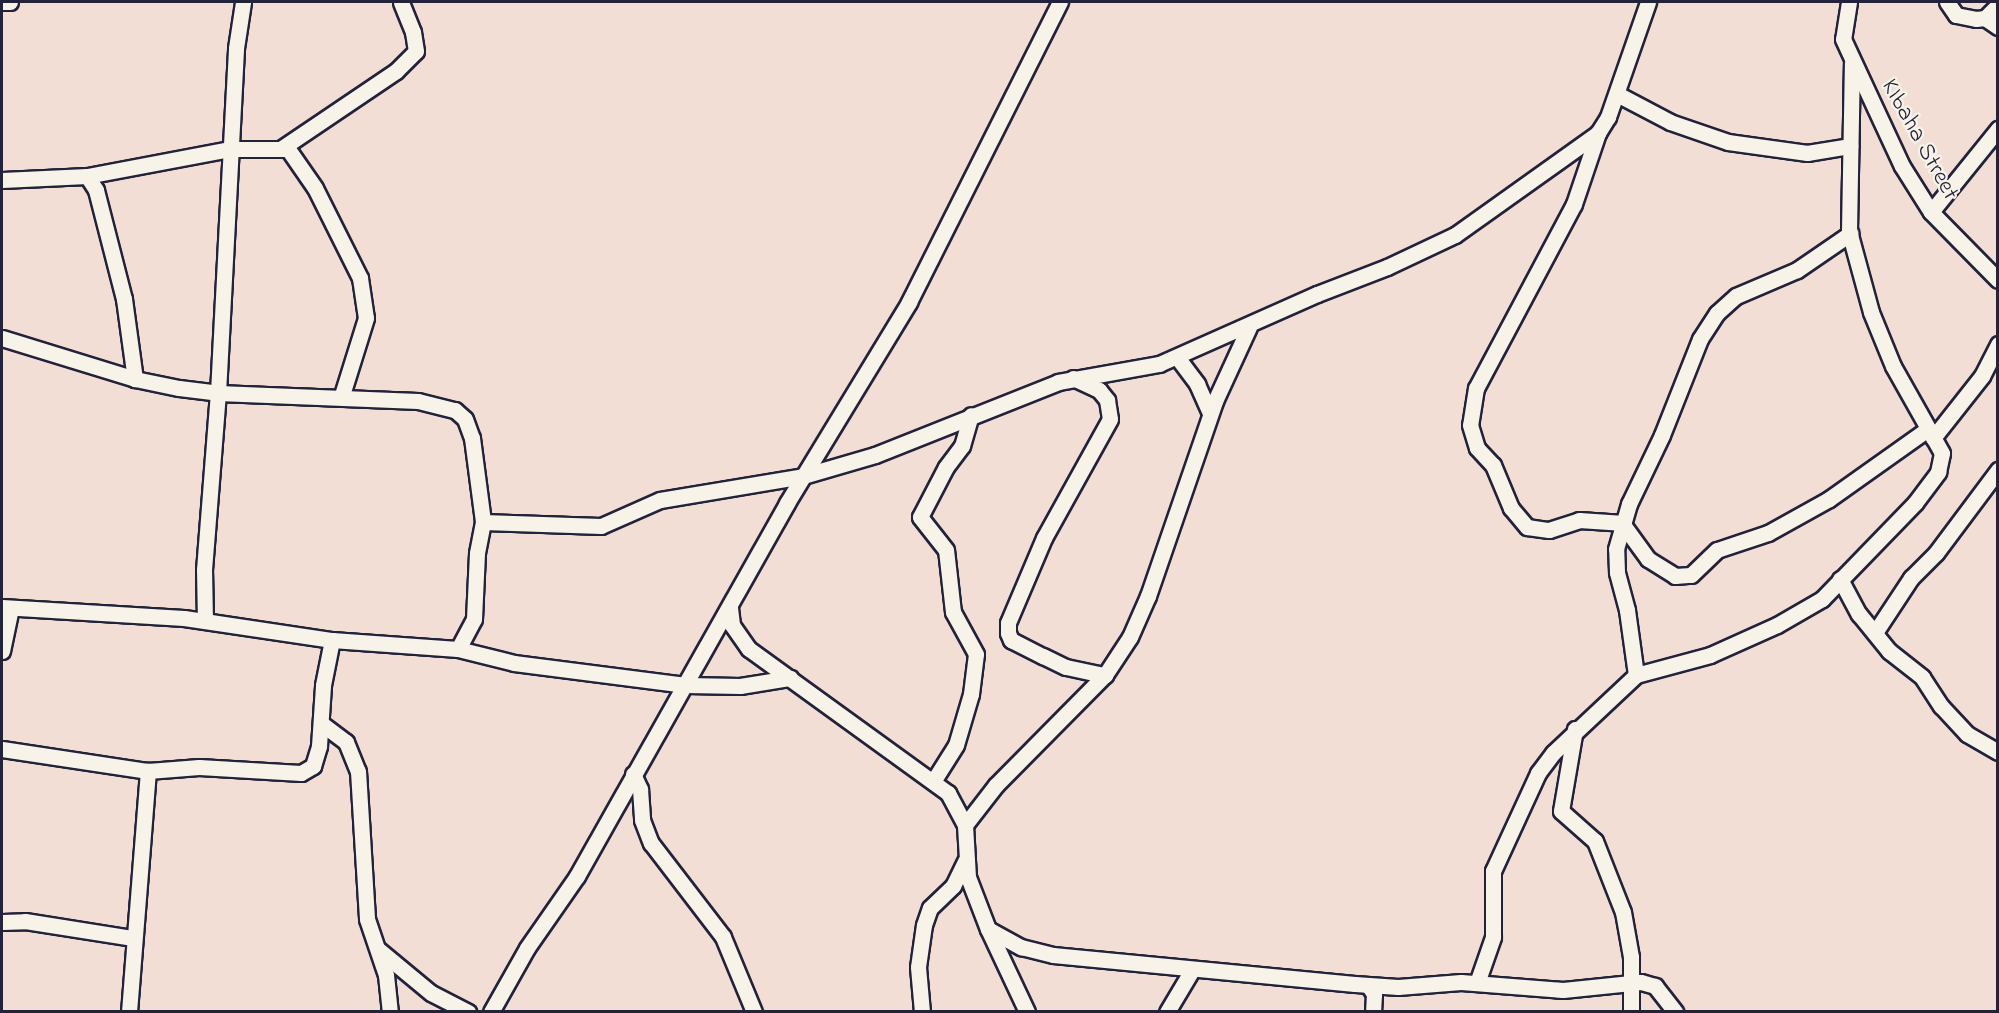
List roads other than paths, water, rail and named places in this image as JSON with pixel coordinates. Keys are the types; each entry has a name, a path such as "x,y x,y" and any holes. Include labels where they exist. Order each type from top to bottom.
{"street":[{"path":"2,2 10,2"},
{"path":"205,621 204,570 218,393 230,149 243,2"},
{"path":"282,148 396,71 416,51 413,32 401,2"},
{"path":"490,1011 527,948 577,876 803,476 909,302 1060,2"},
{"path":"1624,524 1580,520 1549,530 1527,527 1511,508 1493,465 1477,448 1470,425 1476,388 1574,204 1598,133 1617,94 1648,2"},
{"name":"KIbaha Street","path":"1849,2 1843,36 1852,63 1902,166 1931,212 1996,276"},
{"path":"1947,2 1956,15 1991,22 1998,5"},
{"path":"1477,983 1493,937 1496,914 1492,879 1497,861 1538,773 1575,729 1636,675 1710,656 1777,625 1822,599 1928,487 1941,463 1941,453 1893,366 1871,312 1851,233 1852,63"},
{"path":"1617,94 1670,122 1728,142 1808,153 1850,147"},
{"path":"1931,212 1998,129"},
{"path":"483,522 602,526 660,500 803,476 875,455 971,415 1074,378 1159,364 1249,327 1299,301 1387,267 1455,235 1598,133"},
{"path":"2,180 87,176 230,149 288,149 315,188 360,278 366,318 342,395"},
{"path":"87,176 96,190 124,299 135,379"},
{"path":"1636,675 1615,559 1624,524 1700,339 1717,313 1746,290 1797,270 1851,233"},
{"path":"965,825 990,791 1105,675 1130,637 1149,596 1210,413 1249,327"},
{"path":"2,338 135,379 218,393 342,395 380,402 418,401 448,407 460,414 472,438 483,522 477,553 474,619 458,649"},
{"path":"1624,524 1648,559 1675,576 1691,575 1717,550 1768,533 1829,499 1931,433 1982,376 1998,344"},
{"path":"1177,357 1197,384 1210,413"},
{"path":"1074,378 1100,390 1107,400 1110,419 1044,538 1011,615 1008,633 1011,640 1066,667 1105,675"},
{"path":"934,780 956,745 971,693 976,654 952,612 946,550 920,517 945,467 963,446 971,415"},
{"path":"1876,631 1911,578 1936,553 1998,470"},
{"path":"1840,579 1859,614 1876,631 1889,651 1922,677 1941,706 1967,734 1998,752"},
{"path":"2,651 6,608 205,621 332,640 458,649 514,663 686,685 740,686 790,678"},
{"path":"730,608 732,625 743,642 853,727 934,780 948,793 965,825 968,877 988,929 1027,1011"},
{"path":"2,749 148,771 199,767 301,773 315,762 322,724 323,685 332,640"},
{"path":"322,724 346,742 358,771 367,919 386,975 390,1011"},
{"path":"1575,729 1561,811 1595,841 1605,860 1623,912 1632,986 1631,1011"},
{"path":"129,1011 132,938 148,771"},
{"path":"633,774 640,789 642,820 651,843 714,921 732,953 754,1011"},
{"path":"922,1011 918,968 924,925 930,909 958,878 966,858"},
{"path":"2,922 25,921 132,938"},
{"path":"988,929 1021,947 1053,955 1368,985 1477,983 1563,990 1632,986 1641,982 1655,986 1675,1011"},
{"path":"377,948 431,993 468,1011"},
{"path":"1167,1011 1192,970"},
{"path":"1368,985 1374,994 1373,1011"}]}
